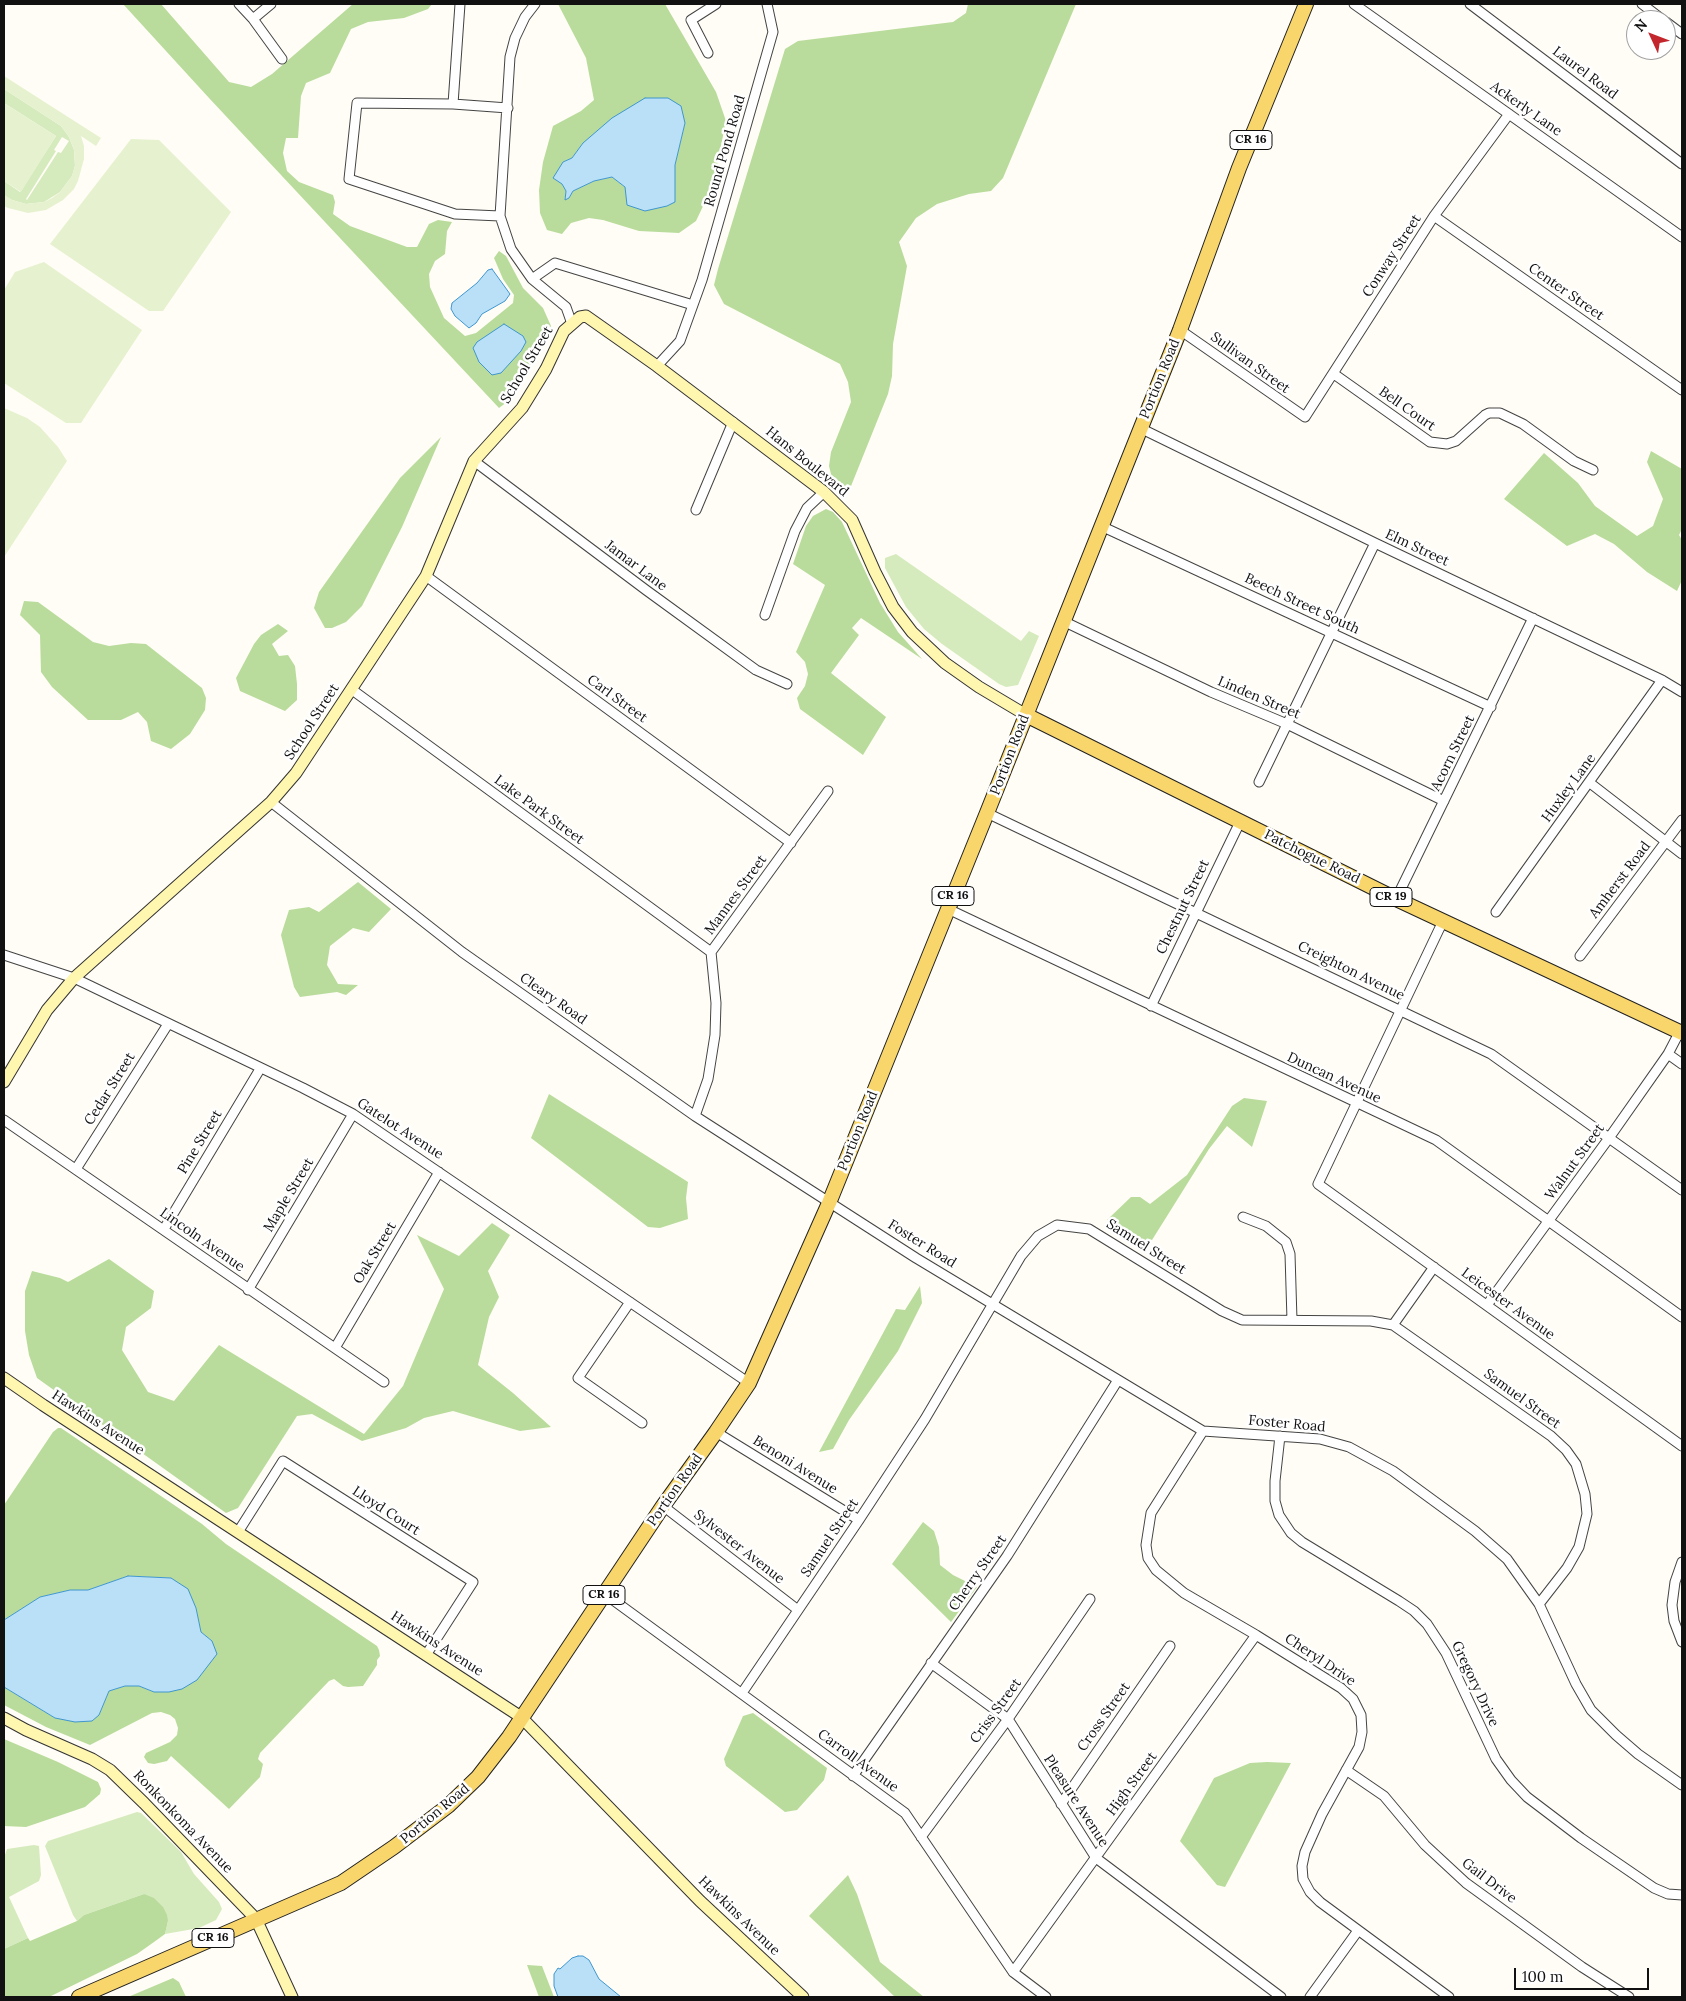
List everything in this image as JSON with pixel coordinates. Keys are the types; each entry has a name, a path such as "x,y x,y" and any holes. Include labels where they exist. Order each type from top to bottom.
{"main road":[{"name":"Portion Road","path":"79,1997 341,1883 420,1828 448,1806 478,1777 521,1717 663,1506 749,1383 830,1202 1180,330 1239,168 1306,4"},
{"name":"Patchogue Road","path":"1026,715 1396,899 1681,1032"}],"street":[{"path":"239,4 253,19 282,59"},
{"path":"253,19 271,4"},
{"path":"453,104 460,4"},
{"path":"535,4 525,17 515,38 510,57 500,216 510,249 532,279 566,307 572,324"},
{"path":"708,53 690,20 716,4"},
{"name":"Round Pond Road","path":"656,366 680,341 702,280 773,32 766,4"},
{"name":"Ackerly Lane","path":"1354,4 1682,236"},
{"name":"Laurel Road","path":"1470,4 1682,164"},
{"path":"500,216 455,214 349,179 357,103 453,104 508,108"},
{"name":"Conway Street","path":"1305,417 1434,216 1509,114"},
{"name":"Center Street","path":"1434,216 1682,390"},
{"path":"532,279 555,263 693,305"},
{"name":"Hans Boulevard","path":"572,324 580,317 586,316 733,422 824,492 852,520 893,608 912,632 945,663 979,687 1026,715"},
{"name":"School Street","path":"4,1082 47,1010 74,978 271,802 296,774 426,576 474,461 522,408 546,369 564,331 572,324"},
{"name":"Sullivan Street","path":"1180,330 1305,417"},
{"name":"Bell Court","path":"1334,374 1430,442 1447,444 1456,441 1485,415 1500,413 1522,424 1574,461 1593,470"},
{"path":"696,510 733,422"},
{"name":"Elm Street","path":"1140,428 1662,680 1682,692"},
{"name":"Jamar Lane","path":"474,461 748,664 787,684"},
{"path":"765,615 795,531 807,508 824,492"},
{"name":"Beech Street South","path":"1101,526 1491,707"},
{"path":"1259,782 1330,632 1375,543"},
{"name":"Carl Street","path":"426,576 791,843"},
{"name":"Acorn Street","path":"1396,899 1533,618"},
{"name":"Linden Street","path":"1063,621 1211,692 1287,724 1444,802"},
{"name":"Huxley Lane","path":"1496,912 1662,680"},
{"name":"Lake Park Street","path":"351,689 711,952"},
{"path":"1590,783 1682,854"},
{"name":"Mannes Street","path":"695,1116 708,1079 715,1034 716,1003 711,952 828,791"},
{"name":"Cleary Road","path":"271,802 462,952 695,1116 830,1202"},
{"name":"Creighton Avenue","path":"987,813 1491,1054 1682,1190"},
{"name":"Amherst Road","path":"1580,956 1682,820"},
{"name":"Chestnut Street","path":"1151,1006 1240,822"},
{"name":"Duncan Avenue","path":"948,909 1436,1140 1682,1317"},
{"path":"1357,1104 1443,921"},
{"name":"Gatelot Avenue","path":"4,955 74,978 260,1069 304,1088 353,1114 749,1383"},
{"name":"Cedar Street","path":"76,1169 168,1024"},
{"name":"Walnut Street","path":"1487,1305 1609,1138 1668,1054 1681,1032"},
{"path":"1668,1054 1682,1064"},
{"name":"Pine Street","path":"164,1230 260,1069"},
{"name":"Leicester Avenue","path":"1357,1104 1318,1184 1681,1443"},
{"name":"Maple Street","path":"248,1290 353,1114"},
{"name":"Lincoln Avenue","path":"4,1120 384,1382"},
{"name":"Oak Street","path":"335,1348 440,1172"},
{"name":"Foster Road","path":"830,1202 916,1258 1203,1431 1320,1439 1349,1447 1394,1471 1507,1558 1539,1604 1576,1684 1591,1710 1624,1742 1682,1785"},
{"path":"1243,1217 1266,1226 1286,1242 1290,1254 1292,1320"},
{"name":"Samuel Street","path":"742,1693 925,1419 1030,1243 1049,1228 1057,1225 1082,1226 1101,1235 1222,1311 1242,1320 1372,1321 1393,1325 1551,1436 1566,1450 1576,1464 1585,1494 1587,1514 1579,1547 1567,1568 1539,1604"},
{"path":"1393,1325 1434,1267"},
{"path":"630,1302 578,1378 642,1423"},
{"name":"Hawkins Avenue","path":"4,1378 43,1406 521,1717 700,1901 803,1997"},
{"name":"Cherry Street","path":"853,1776 1007,1556 1118,1380"},
{"name":"Cheryl Drive","path":"1203,1431 1151,1512 1146,1545 1148,1558 1156,1570 1169,1582 1192,1598 1256,1634 1341,1688 1353,1699 1361,1715 1362,1732 1359,1747 1322,1814 1305,1852 1302,1866 1303,1879 1310,1892 1320,1902 1357,1932 1449,1997"},
{"name":"Benoni Avenue","path":"716,1432 859,1520"},
{"name":"Gregory Drive","path":"1280,1436 1274,1481 1275,1501 1279,1515 1291,1533 1302,1542 1400,1601 1427,1624 1446,1653 1496,1759 1511,1780 1527,1797 1580,1838 1654,1888 1668,1894 1682,1895"},
{"name":"Lloyd Court","path":"238,1532 283,1461 473,1582 426,1655"},
{"name":"Sylvester Avenue","path":"663,1506 798,1610"},
{"path":"1682,1562 1675,1582 1672,1605 1674,1621 1682,1642"},
{"name":"Carroll Avenue","path":"605,1594 905,1813 1013,1972 1046,1997"},
{"name":"Criss Street","path":"921,1837 1008,1720 1090,1599"},
{"name":"High Street","path":"1013,1972 1256,1634"},
{"name":"Cross Street","path":"1061,1804 1170,1646"},
{"name":"Pleasure Avenue","path":"931,1663 1008,1720 1096,1858 1281,1997"},
{"name":"Ronkonkoma Avenue","path":"4,1718 26,1730 76,1750 110,1770 256,1919 292,1997"},
{"name":"Gail Drive","path":"1346,1770 1384,1796 1425,1845 1466,1883 1582,1967 1629,1997"},
{"path":"1310,1997 1357,1932"}],"green space":[{"path":"123,4 161,4 229,82 251,87 272,74 353,4 432,4 428,9 404,18 368,22 351,29 330,73 306,83 301,96 298,138 286,138 283,153 287,171 299,182 333,195 335,202 333,214 350,226 407,247 417,247 429,224 438,220 452,222 447,231 445,254 435,261 429,274 430,287 444,318 465,336 476,333 513,303 514,295 503,279 494,258 499,251 506,256 523,288 543,308 551,326 515,396 499,408"},
{"path":"558,4 665,4 716,92 726,121 713,185 696,221 679,233 639,231 603,220 589,218 571,223 562,234 547,230 540,213 539,190 543,162 553,126 581,111 594,100 586,58","holes":["685,123 675,165 674,202 625,187 612,177 594,181 573,191 569,198 565,199 566,191 562,184 563,162 572,158 583,143"]},
{"path":"968,4 1076,4 1003,178 991,191 969,194 937,204 916,218 899,242 907,266 893,344 892,376 888,394 849,491 839,491 833,482 829,466 831,452 851,402 848,382 840,364 724,304 714,285 718,269 785,49 798,41 953,22 966,13"},
{"path":"4,76 101,138 96,146 81,136 84,146 84,159 78,181 74,189 63,200 46,210 28,213 8,208 4,206 4,195 12,200 26,204 44,202 52,198 60,192 72,176 75,165 74,150 69,137 61,126 4,89"},
{"path":"4,89 61,126 69,137 74,150 75,166 72,176 60,192 44,202 26,204 12,200 4,195 4,181 20,192 56,136 4,103","holes":["62,137 69,141 61,153 58,152 27,200 56,151 54,150"]},
{"path":"4,103 56,136 21,192 4,181"},
{"path":"131,139 159,140 231,212 163,311 149,311 50,244"},
{"path":"44,262 142,330 81,423 66,423 4,383 4,290 15,272"},
{"path":"4,408 27,418 40,427 58,447 67,461 4,557"},
{"path":"441,437 402,527 362,606 346,622 332,628 325,628 314,608 319,592 400,478"},
{"path":"1651,451 1682,469 1682,529 1679,535 1682,540 1682,580 1677,591 1647,572 1614,544 1595,534 1567,546 1504,499 1544,453 1578,483 1595,506 1637,536 1653,526 1663,499 1647,462"},
{"path":"826,509 833,512 842,522 880,603 898,632 922,659 861,618 852,628 859,635 831,673 886,717 863,755 800,709 797,698 805,686 808,674 805,662 796,652 825,585 793,564 806,526 813,516"},
{"path":"896,554 1021,641 1029,631 1039,636 1018,685 1006,687 999,684 924,629 906,607 885,568 885,558"},
{"path":"24,601 38,602 93,642 109,646 131,643 146,644 202,688 206,698 205,710 190,734 171,749 151,741 147,722 138,712 121,720 88,720 52,687 41,672 40,635 20,615"},
{"path":"278,624 288,631 272,644 279,656 288,655 295,666 297,684 297,700 285,711 240,691 236,678 254,644 261,635"},
{"path":"358,882 391,909 369,932 353,928 330,946 327,965 338,984 358,985 346,995 337,992 300,997 294,987 281,935 289,910 309,907 319,912"},
{"path":"549,1094 688,1182 686,1198 688,1219 660,1228 648,1227 531,1138"},
{"path":"1244,1098 1267,1101 1252,1147 1227,1126 1209,1149 1147,1248 1126,1230 1107,1220 1131,1197 1140,1197 1150,1204 1187,1175 1232,1106"},
{"path":"492,1223 510,1235 488,1271 499,1297 489,1317 478,1365 551,1427 520,1431 453,1411 424,1418 406,1428 362,1441 312,1414 297,1416 238,1508 226,1513 37,1378 29,1355 25,1331 25,1291 32,1271 68,1282 109,1259 154,1291 151,1308 126,1327 122,1350 148,1392 174,1401 219,1345 364,1434 403,1386 444,1289 417,1235 459,1256"},
{"path":"920,1286 922,1303 898,1351 849,1420 833,1449 819,1452 896,1309 905,1310"},
{"path":"61,1428 202,1524 226,1544 377,1646 379,1650 380,1656 377,1660 377,1665 363,1686 348,1687 343,1686 334,1679 329,1681 260,1753 258,1759 263,1764 260,1777 229,1809 171,1756 167,1761 154,1764 148,1763 144,1757 146,1753 170,1742 177,1735 178,1728 175,1719 170,1715 161,1712 152,1713 90,1745 46,1727 4,1705 4,1687 55,1718 99,1715 109,1691 125,1686 139,1686 154,1692 212,1641 201,1632 196,1608 171,1578 128,1576 88,1590 70,1590 40,1597 4,1620 4,1505 53,1432"},
{"path":"923,1522 934,1531 939,1547 940,1565 953,1575 977,1587 951,1622 892,1564"},
{"path":"753,1713 827,1768 824,1780 797,1810 785,1812 726,1766 724,1759 743,1716"},
{"path":"4,1739 58,1762 98,1782 101,1789 100,1794 85,1807 26,1827 4,1826"},
{"path":"1250,1763 1291,1763 1225,1887 1217,1885 1180,1841 1214,1778"},
{"path":"137,1812 141,1813 181,1852 194,1874 219,1902 222,1909 216,1920 199,1928 165,1934 168,1921 144,1894 84,1915 77,1921 45,1846 48,1841"},
{"path":"39,1846 41,1875 39,1881 9,1897 28,1938 4,1949 4,1858 7,1849"},
{"path":"848,1875 857,1894 880,1962 924,1997 895,1997 809,1916"},
{"path":"144,1894 154,1898 163,1907 168,1921 165,1934 137,1954 49,1997 4,1997 4,1949 28,1938 30,1941 77,1921 84,1915"},
{"path":"527,1965 542,1966 554,1997 539,1997"},
{"path":"173,1978 179,1982 186,1997 128,1997"}],"water":[{"path":"645,98 668,98 681,106 685,123 675,165 675,202 667,206 645,211 627,205 625,187 612,177 594,181 573,191 569,198 565,200 566,191 562,184 553,178 563,162 572,158 583,143 612,118"},
{"path":"492,269 510,294 505,301 482,314 476,323 469,328 455,316 451,309 452,303 477,283 488,270"},
{"path":"504,324 523,336 526,342 521,351 501,373 492,375 479,362 473,348 477,342"},
{"path":"128,1576 171,1578 188,1589 196,1608 201,1632 212,1641 217,1654 197,1680 182,1689 169,1692 154,1692 139,1686 125,1686 109,1691 99,1715 92,1721 75,1722 55,1718 4,1687 4,1620 40,1597 70,1590 88,1590"},
{"path":"583,1956 589,1960 599,1979 621,1997 558,1997 554,1986 554,1974 558,1968 560,1969 572,1958"}]}
